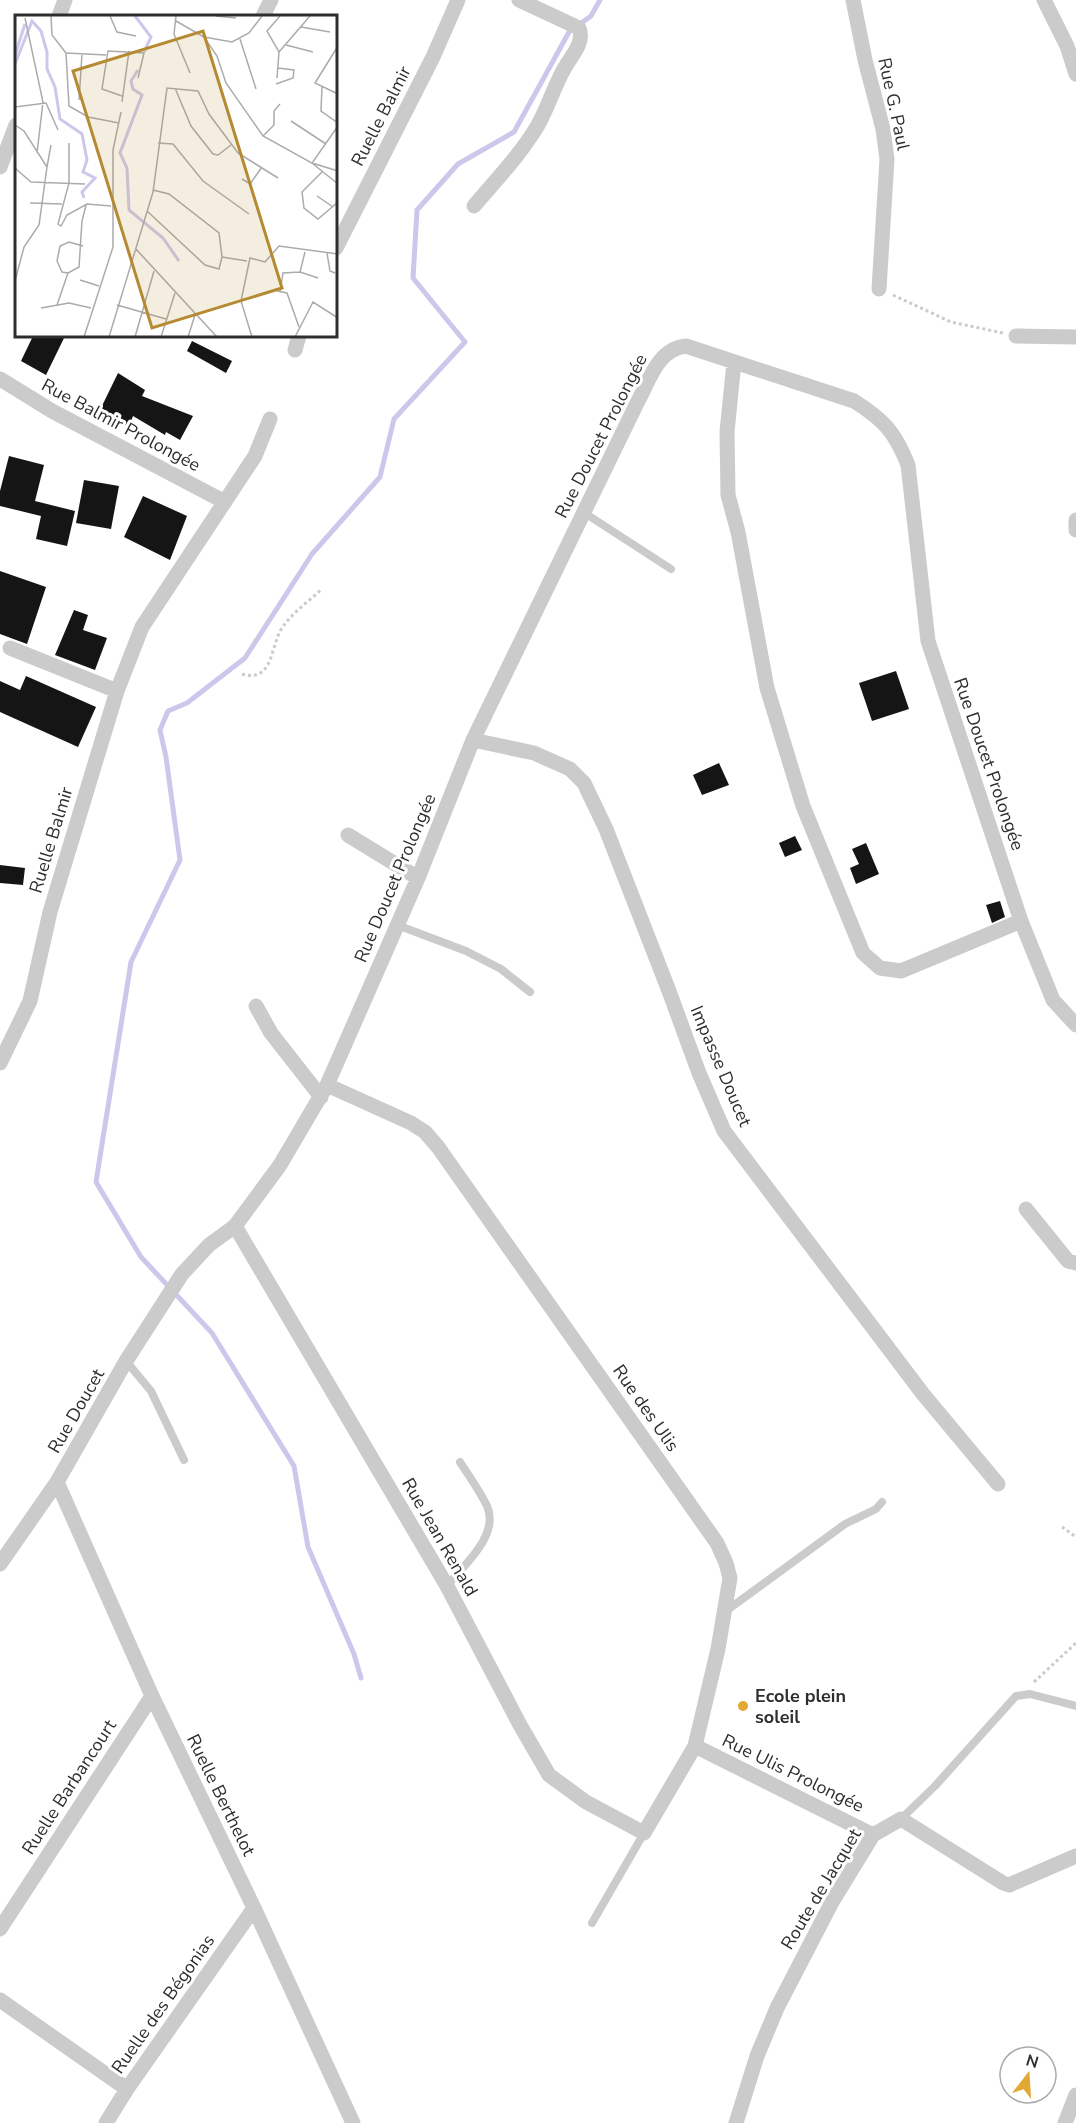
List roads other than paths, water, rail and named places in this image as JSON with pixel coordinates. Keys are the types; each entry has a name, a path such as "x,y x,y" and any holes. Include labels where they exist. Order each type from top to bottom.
{"street":[{"path":"59,15 65,0"},
{"path":"264,15 271,0"},
{"name":"Ruelle Balmir","path":"338,244 433,57 458,0"},
{"path":"474,206 525,145 539,124 562,71 580,41 579,28 519,0"},
{"name":"Rue G. Paul","path":"853,0 864,60 883,129 887,159 879,289"},
{"path":"1044,0 1072,48 1076,74"},
{"path":"0,167 15,128"},
{"path":"1016,336 1076,337"},
{"name":"Rue Doucet Prolongée","path":"182,1274 209,1245 235,1226 280,1165 324,1091 418,878 473,740 638,401 665,353 676,347 686,346 854,401 875,414 899,442 908,465 928,641 1021,921 1053,1000 1076,1025"},
{"path":"734,362 727,432 728,495 738,532 767,688 803,806 863,953 880,968 901,971 1021,921"},
{"name":"Rue Balmir Prolongée","path":"0,380 52,411 225,502"},
{"name":"Ruelle Balmir","path":"0,1063 30,1000 50,912 117,691 142,627 255,456 270,419"},
{"path":"1076,520 1076,530"},
{"path":"10,648 117,691"},
{"name":"Impasse Doucet","path":"473,740 534,753 570,769 584,783 606,829 699,1073 724,1131 923,1394 998,1484"},
{"path":"348,835 418,878"},
{"path":"256,1006 271,1033 324,1091"},
{"name":"Rue des Ulis","path":"324,1091 411,1124 425,1132 438,1147 717,1544 726,1563 730,1578 725,1612 695,1746 644,1833"},
{"path":"1026,1209 1068,1261 1076,1263"},
{"name":"Rue Jean Renald","path":"235,1226 447,1586 549,1775 586,1802 644,1833"},
{"name":"Rue Doucet","path":"0,1564 57,1482 126,1361 182,1274"},
{"name":"Ruelle Berthelot","path":"57,1482 152,1696 254,1908 353,2123"},
{"name":"Ruelle Barbancourt","path":"0,1929 152,1696"},
{"name":"Rue Ulis Prolongée","path":"695,1746 873,1835"},
{"path":"901,1819 1003,1883 1010,1885 1076,1856"},
{"name":"Route de Jacquet","path":"736,2123 757,2056 777,2008 832,1902 873,1835 901,1819"},
{"name":"Ruelle des Bégonias","path":"106,2123 127,2089 254,1908"},
{"path":"0,2000 127,2089"},
{"path":"1065,2123 1076,2095"}],"lane":[{"path":"583,512 671,570"},
{"path":"397,925 466,951 501,969 530,992"},
{"path":"126,1361 151,1392 184,1460"},
{"path":"447,1586 484,1541 491,1519 487,1507 460,1462"},
{"path":"725,1612 845,1524 876,1509 882,1502"},
{"name":"Route de Jacquet","path":"901,1819 935,1786 1016,1696 1030,1694 1076,1706"},
{"path":"592,1923 644,1833"}],"waterway":[{"path":"361,1678 354,1654 308,1547 294,1466 212,1333 141,1257 96,1182 131,962 180,860 166,757 160,730 168,711 187,703 245,658 312,554 380,477 394,419 465,342 413,278 417,210 458,164 514,132 569,32 591,16 600,0"}],"place":[{"name":"Ecole plein soleil","path":"743,1706"}]}
